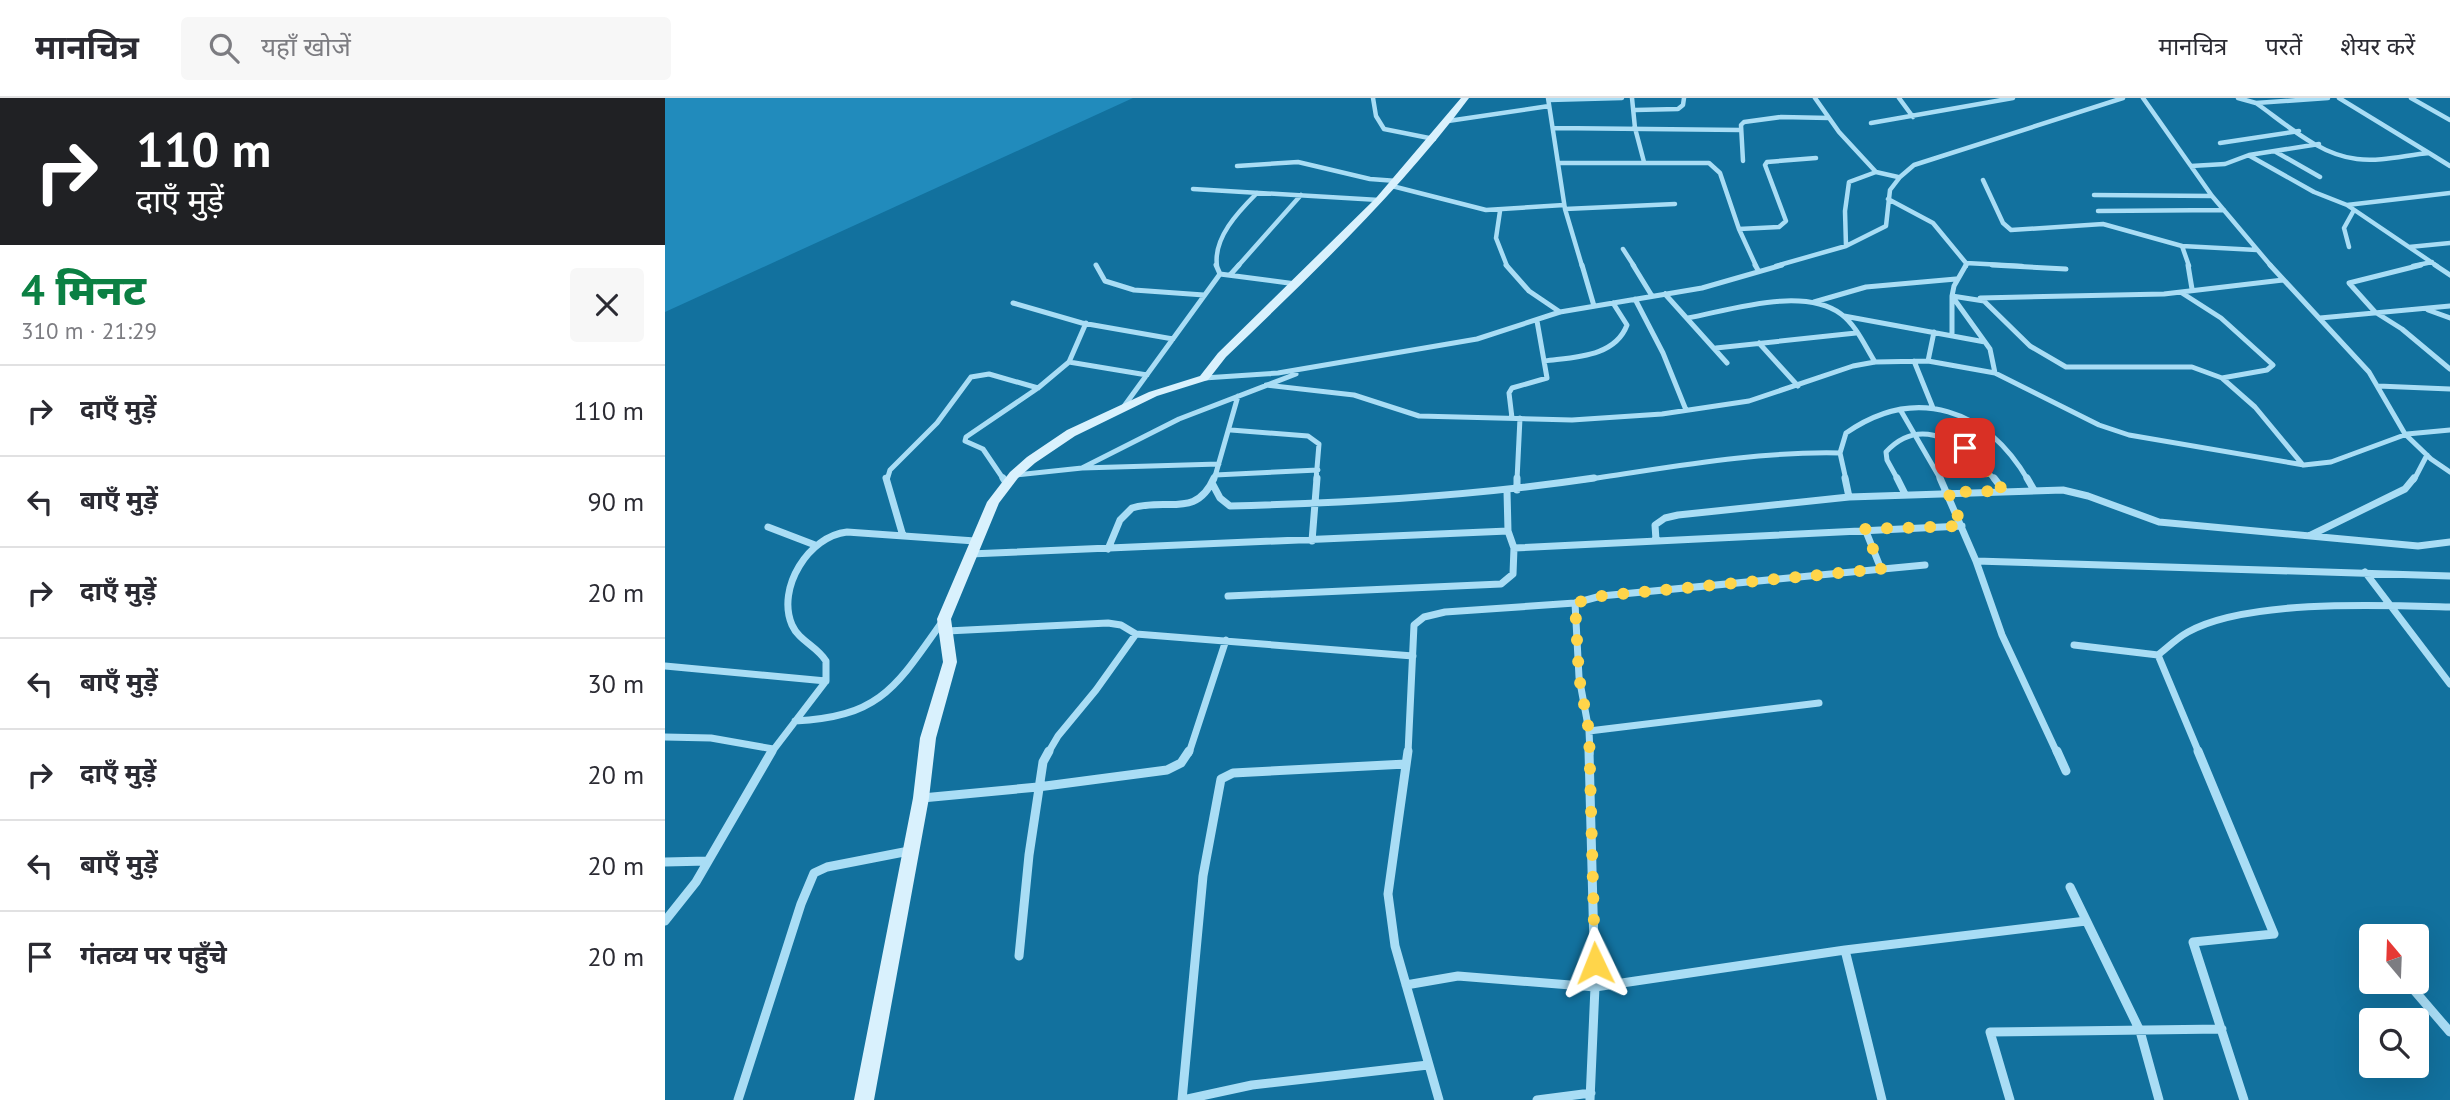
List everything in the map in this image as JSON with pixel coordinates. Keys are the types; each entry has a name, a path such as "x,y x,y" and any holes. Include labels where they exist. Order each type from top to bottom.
{"street":[{"path":"1373,98 1376,116 1384,129 1434,139"},
{"path":"1204,377 1222,355 1379,200 1434,139 1465,98"},
{"path":"1448,121 1549,101 1622,98"},
{"path":"1632,98 1635,128 1644,162"},
{"path":"1635,110 1678,109 1685,98"},
{"path":"1815,98 1875,172"},
{"path":"1899,98 1913,117"},
{"path":"1871,123 2013,98"},
{"path":"795,721 849,714 868,706 902,676 946,625 973,548 993,502 1011,479 1071,433 1153,394 1204,377 1278,373 1477,339 1560,312 1702,288 1846,246 1886,226 1889,220 1888,199 1898,177 1914,164 2123,98"},
{"path":"2143,98 2212,196 2283,281 2369,372 2405,434 2450,472"},
{"path":"2238,98 2256,103 2319,144 2356,159 2429,153"},
{"path":"2256,103 2328,98"},
{"path":"2339,98 2450,166"},
{"path":"2411,98 2450,120"},
{"path":"1549,101 1565,207 1594,306"},
{"path":"1743,161 1741,130 1744,122 1754,119 1829,118"},
{"path":"1553,128 1741,130"},
{"path":"2220,143 2300,131"},
{"path":"2191,166 2225,164 2249,155 2319,144"},
{"path":"2276,152 2320,177"},
{"path":"2249,155 2315,192 2347,205 2450,275"},
{"path":"1739,229 1779,227 1786,221 1765,165 1767,162 1816,158"},
{"path":"1237,166 1298,162 1394,183 1475,208 1500,211 1675,204"},
{"path":"1558,163 1700,162 1714,166 1720,173 1739,229 1758,270"},
{"path":"1846,246 1845,211 1849,182 1875,172 1898,177"},
{"path":"1983,180 2003,223 2011,230 2103,224 2122,227 2182,246 2257,250"},
{"path":"1193,189 1379,200"},
{"path":"2347,205 2450,192"},
{"path":"1257,193 1237,211 1223,236 1215,267 1220,274 1296,284"},
{"path":"1230,275 1301,195"},
{"path":"2094,195 2212,196"},
{"path":"1888,199 1933,223 1966,264 2066,269"},
{"path":"2098,211 2224,210"},
{"path":"2350,247 2342,232 2354,210"},
{"path":"1500,211 1495,235 1507,266 1540,299 1560,312"},
{"path":"2409,247 2450,243"},
{"path":"2182,246 2188,262 2192,289"},
{"path":"1623,249 1652,296"},
{"path":"2432,262 2349,283 2375,312 2402,329 2450,369"},
{"path":"1952,336 1952,289 1956,279 1964,273 1966,264"},
{"path":"1097,265 1105,281 1121,288 1204,295"},
{"path":"1122,409 1220,274"},
{"path":"1688,318 1788,302 1814,302 1837,293 1870,286 1956,279"},
{"path":"1952,296 1972,298 2182,293 2192,289 2283,281"},
{"path":"2182,293 2221,318 2273,365 2267,370 2222,378"},
{"path":"1665,294 1727,363"},
{"path":"1952,296 1985,342 1994,360 1995,373"},
{"path":"1972,298 1989,304 2030,346 2066,367 2192,367 2222,378 2255,407 2304,466"},
{"path":"1635,299 1663,353 1686,410"},
{"path":"1814,302 1844,316 1985,342"},
{"path":"1013,303 1086,323 1173,339"},
{"path":"1545,361 1604,350 1621,337 1627,325 1613,303"},
{"path":"2320,318 2450,306"},
{"path":"2423,308 2450,318"},
{"path":"1844,316 1875,362"},
{"path":"1512,418 1509,393 1516,386 1547,378 1537,321"},
{"path":"1011,479 987,454 965,441 966,437 1038,388 1069,362 1086,323"},
{"path":"1929,361 1934,332"},
{"path":"1716,348 1856,333"},
{"path":"1759,344 1798,386"},
{"path":"1914,361 1933,408"},
{"path":"1266,385 1339,392 1419,416 1571,420 1686,410 1759,399 1835,372 1875,362 1929,361 1995,373 2099,425 2129,435 2304,466 2339,462 2405,434 2450,430"},
{"path":"1069,362 1147,374"},
{"path":"1082,468 1159,428 1316,367"},
{"path":"903,536 886,478 890,470 943,416 964,383 971,377 989,374 1038,388"},
{"path":"2378,386 2450,389"},
{"path":"1108,549 1126,509 1202,499 1212,483 1231,430 1238,396"},
{"path":"1849,497 1840,453 1846,433 1879,415 1933,408 1969,418 1990,430 2016,458 2034,490"},
{"path":"1901,411 1948,492 2002,635 2066,771"},
{"path":"1517,490 1520,418"},
{"path":"1231,430 1308,436 1319,444 1312,541"},
{"path":"1905,494 1887,460 1886,452 1891,446 1915,436 1939,437 1957,443 1976,456 2004,491"},
{"path":"1212,483 1220,498 1230,506 1315,504 1507,491 1698,463 1801,452 1840,453"},
{"path":"2310,536 2405,489 2413,481 2427,455"},
{"path":"1011,479 1082,468 1219,464"},
{"path":"1215,475 1318,470"},
{"path":"1657,540 1655,524 1665,517 1849,497 2063,489 2087,494 2159,522 2418,546 2450,542"},
{"path":"1228,596 1501,584 1510,580 1514,574 1514,548 1508,531 1507,491"},
{"path":"1514,548 1962,526"},
{"path":"768,527 815,545"},
{"path":"1865,529 1881,569"},
{"path":"665,921 684,900 773,749 821,691 826,681 829,667 827,657 795,632 787,601 796,575 815,545 836,534 903,536 973,548 1108,549 1508,531"},
{"path":"1976,561 2450,576"},
{"path":"1439,1100 1395,946 1388,894 1410,740 1414,625 1424,617 1467,610 1575,603 1601,596 1925,565"},
{"path":"2365,572 2450,684"},
{"path":"1537,1100 1591,1096 1595,987 1589,731 1578,666 1575,603"},
{"path":"2074,645 2158,656 2189,630 2225,619 2267,612 2389,606 2450,607"},
{"path":"946,625 1108,623 1121,625 1136,634 1413,656"},
{"path":"864,1100 921,798 928,738 950,662 946,625"},
{"path":"1019,956 1043,762 1053,743 1096,691 1136,634"},
{"path":"921,798 1038,787 1167,770 1179,766 1187,759 1193,743 1226,640"},
{"path":"2158,656 2274,934 2193,942 2244,1100"},
{"path":"665,666 826,681"},
{"path":"1589,731 1819,704"},
{"path":"665,737 711,738 773,749"},
{"path":"1406,764 1233,773 1221,779 1203,876 1183,1100 1252,1086 1428,1065"},
{"path":"738,1100 801,904 814,873 827,867 909,851"},
{"path":"665,862 708,861"},
{"path":"2070,887 2140,1031 2159,1100"},
{"path":"1406,985 1458,976 1595,987 1845,950 2086,921"},
{"path":"1845,950 1882,1100"},
{"path":"2417,994 2450,1032"},
{"path":"2010,1100 1990,1032 2222,1029"}],"shaded area":[{"path":"665,98 1133,98 665,312"}],"route":[{"path":"1595,963 1589,731 1579,677 1575,603 1601,596 1881,569 1865,529 1962,526 1948,492 2004,491 1976,456 1965,448"}]}
